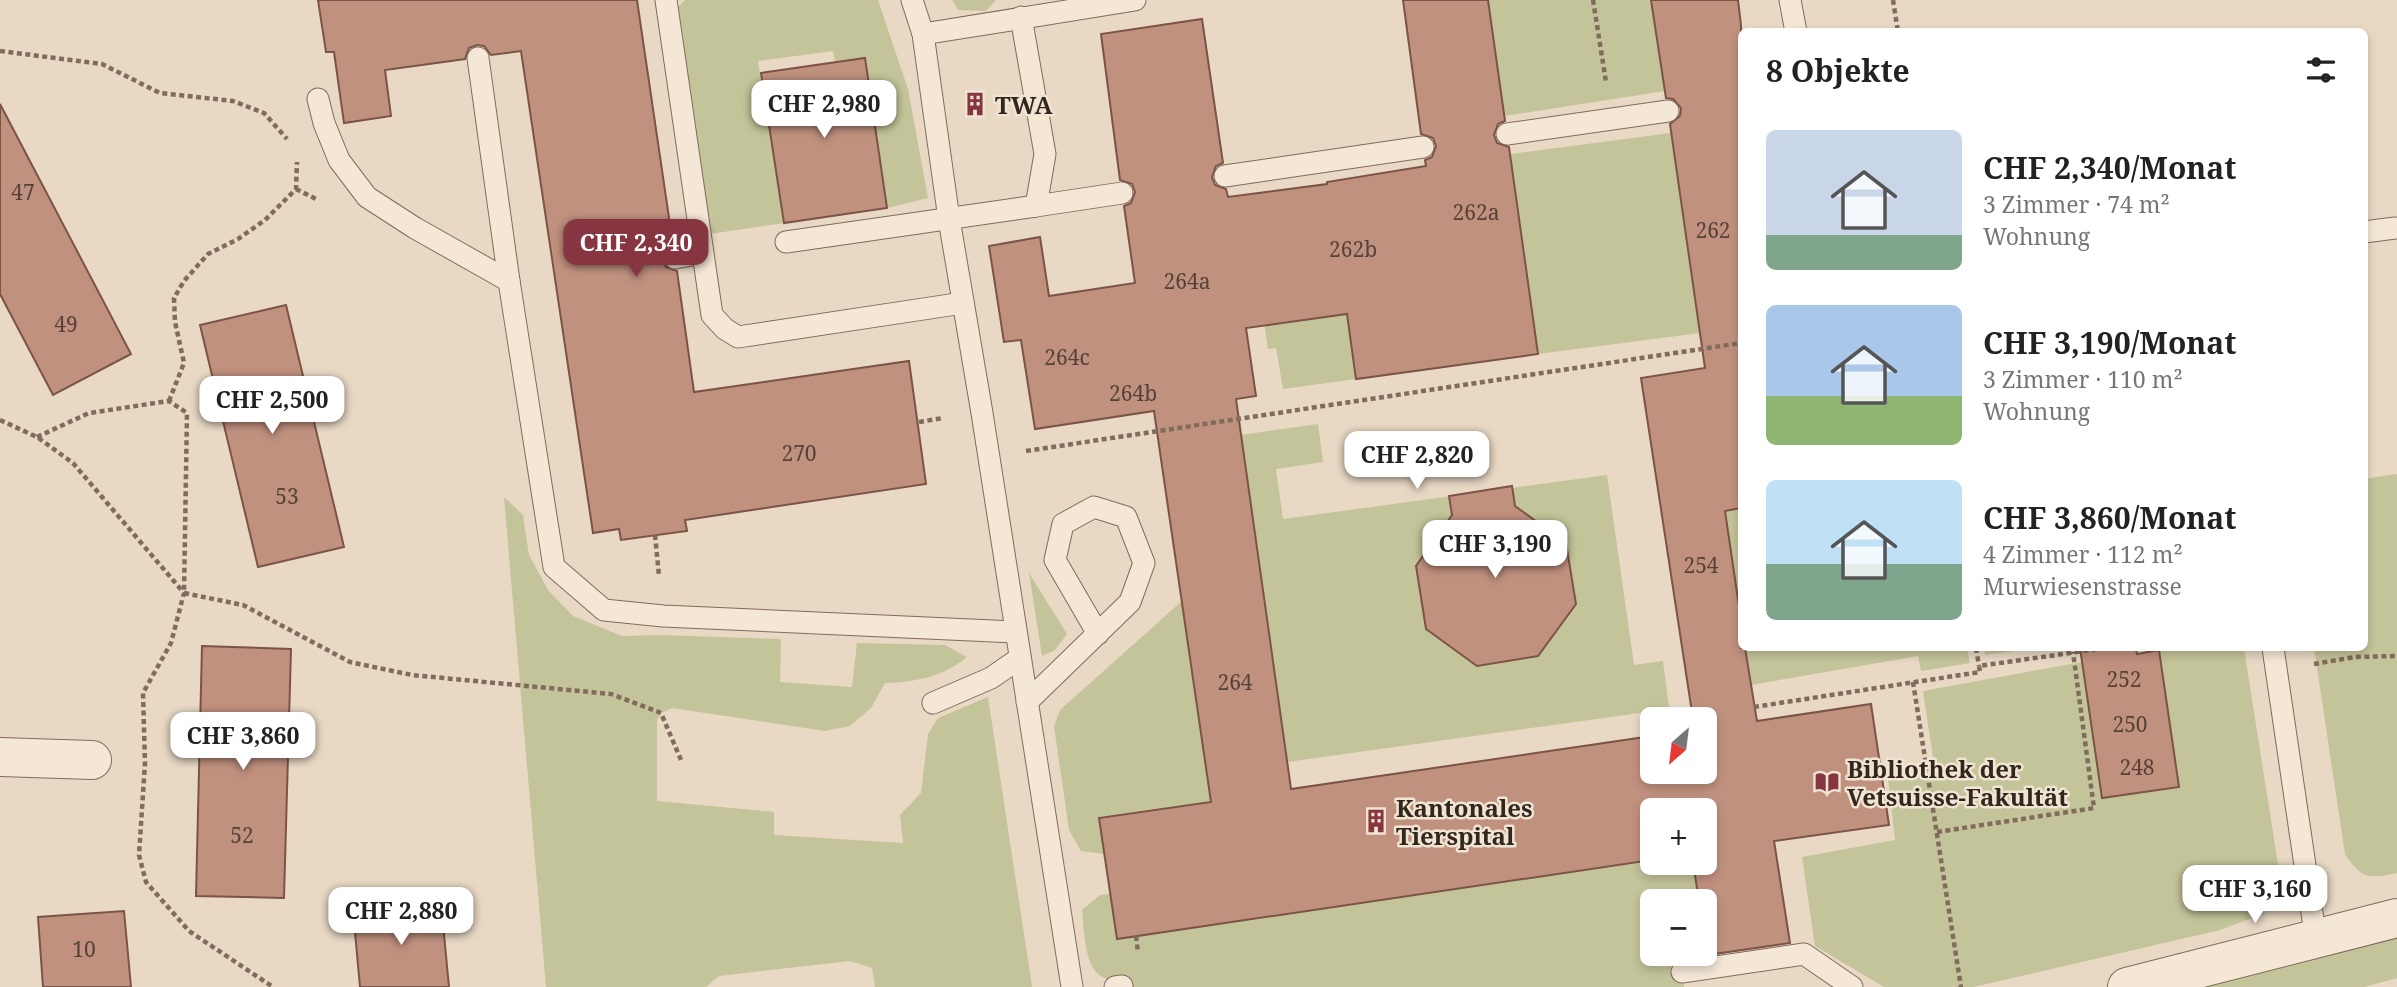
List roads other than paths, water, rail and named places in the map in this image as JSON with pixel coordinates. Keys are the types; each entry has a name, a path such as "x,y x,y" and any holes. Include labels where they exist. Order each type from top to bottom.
{"street":[{"path":"0,757 92,760"},
{"path":"2127,987 2397,918"}],"lane":[{"path":"666,0 712,315 725,330 738,337 963,303"},
{"path":"912,0 923,34 949,219 1072,987"},
{"path":"923,34 1135,0"},
{"path":"1790,0 1795,28"},
{"path":"1021,17 1045,154 1036,206"},
{"path":"478,58 509,281 554,567 604,610 663,616 1015,632"},
{"path":"317,99 339,160 367,197 415,228 509,281"},
{"path":"1507,134 1668,111"},
{"path":"1224,176 1423,147"},
{"path":"786,242 1122,193"},
{"path":"2368,231 2395,228"},
{"path":"675,258 702,253"},
{"path":"1027,702 1098,634 1130,602 1144,563 1126,517 1094,507 1063,524 1055,561 1098,634"},
{"path":"2273,651 2316,940"},
{"path":"933,703 991,678 1020,657"},
{"path":"1682,972 1804,954 1852,987"},
{"path":"1115,987 1122,986"}],"place":[{"name":"TWA","path":"975,104"},
{"name":"Bibliothek der Vetsuisse-Fakultät","path":"1827,782"},
{"name":"Kantonales Tierspital","path":"1376,821"}]}
